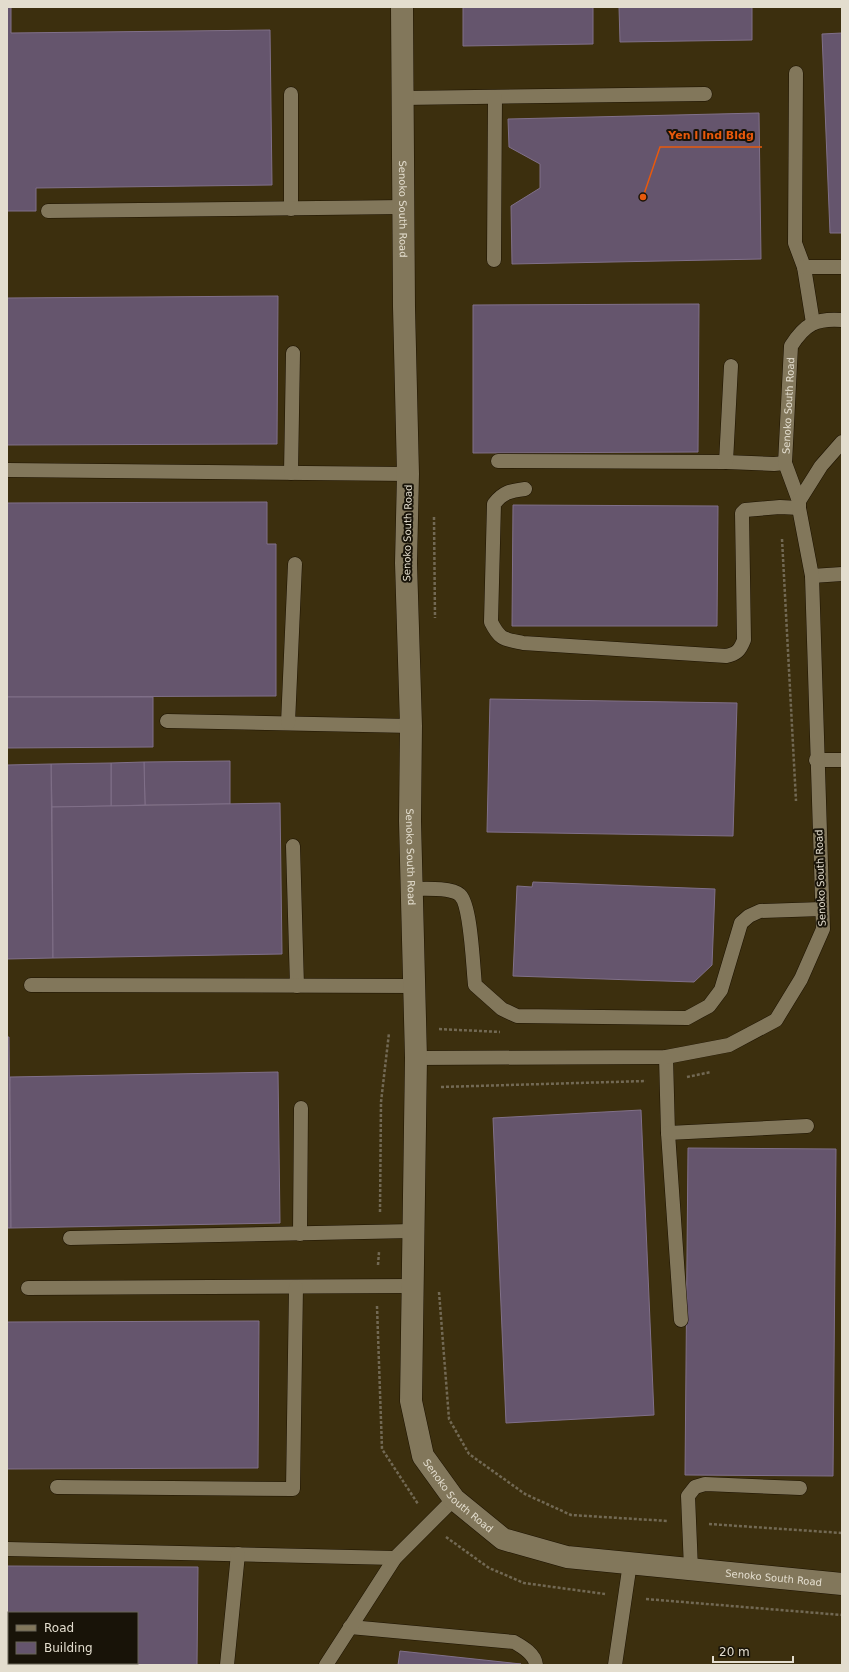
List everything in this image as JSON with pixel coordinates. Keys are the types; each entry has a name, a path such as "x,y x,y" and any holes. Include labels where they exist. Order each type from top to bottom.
{"street":[{"name":"Senoko South Road","path":"402,7 404,307 408,474 406,563 411,726 411,889 416,1058 411,1401 423,1456 454,1499 503,1539 566,1556 842,1584"}],"lane":[{"path":"796,73 796,243 804,267 813,323"},
{"path":"290,94 291,209"},
{"path":"403,98 705,94"},
{"path":"494,260 495,97"},
{"path":"48,211 404,208"},
{"path":"804,267 842,267"},
{"name":"Senoko South Road","path":"416,1058 666,1057 729,1045 776,1020 801,979 823,929 816,760 812,576 799,505 785,463 791,346 801,331 813,323 828,319 842,320"},
{"path":"291,473 293,353"},
{"path":"726,462 731,366"},
{"path":"525,489 508,491 500,495 494,504 491,622 497,634 507,640 523,643 726,656 736,654 741,648 744,640 742,513 745,510 799,505 821,466 842,442"},
{"path":"498,461 785,463"},
{"path":"7,470 408,474"},
{"path":"288,723 295,564"},
{"path":"812,576 842,574"},
{"path":"167,721 411,726"},
{"path":"816,760 842,760"},
{"path":"293,846 297,986"},
{"path":"411,889 452,891 460,895 467,907 475,985 502,1008 517,1016 687,1018 709,1006 721,990 742,923 749,916 760,911 822,909"},
{"path":"31,985 415,986"},
{"path":"666,1057 668,1133 681,1320"},
{"path":"300,1234 301,1108"},
{"path":"668,1133 807,1126"},
{"path":"70,1238 413,1231"},
{"path":"28,1288 412,1286"},
{"path":"58,1487 292,1489 296,1287"},
{"path":"691,1569 688,1496 696,1487 705,1484 800,1488"},
{"path":"326,1665 395,1558 454,1499"},
{"path":"7,1549 395,1558"},
{"path":"228,1665 238,1554"},
{"path":"615,1665 630,1563"},
{"path":"350,1627 514,1642 526,1649 536,1662 536,1665"}],"path":[{"path":"786,609 794,776 797,807"},
{"path":"434,1029 505,1032"},
{"path":"381,1102 380,1232 376,1287 382,1449 430,1523 449,1540 489,1568 524,1583 625,1597 842,1615"},
{"path":"439,1284 449,1419 469,1454 525,1494 571,1515 842,1533"}],"shaded area":[{"path":"7,7 842,7 842,1665 7,1665"}],"building":[{"path":"7,7 11,7 11,33 270,30 272,185 36,188 36,211 7,211"},
{"path":"463,7 593,7 593,44 463,46"},
{"path":"619,7 752,7 752,40 620,42"},
{"path":"842,33 842,233 830,233 822,34"},
{"path":"759,113 761,259 512,264 511,206 540,188 540,164 509,147 508,119"},
{"path":"278,296 277,444 7,445 7,298"},
{"path":"699,304 698,452 473,453 473,305"},
{"path":"267,502 267,544 276,544 276,696 7,697 7,503"},
{"path":"513,505 718,506 717,626 512,626"},
{"path":"7,697 153,697 153,747 7,748"},
{"path":"490,699 737,703 733,836 487,832"},
{"path":"230,761 230,804 145,805 144,762"},
{"path":"144,762 145,805 111,806 111,763"},
{"path":"111,763 111,806 52,807 51,764"},
{"path":"51,764 53,958 7,959 7,765"},
{"path":"280,803 282,954 53,958 52,807"},
{"path":"533,882 715,889 712,965 694,982 513,976 517,886 532,887"},
{"path":"7,1037 9,1037 11,1228 7,1228"},
{"path":"278,1072 280,1223 11,1228 10,1077"},
{"path":"641,1110 654,1415 506,1423 493,1118"},
{"path":"688,1148 836,1149 833,1476 685,1475"},
{"path":"259,1321 258,1468 7,1469 7,1322"},
{"path":"7,1566 198,1567 197,1665 7,1665"},
{"path":"400,1651 521,1664 398,1665"}],"place":[{"name":"Yen I Ind Bldg","path":"643,197"}]}
